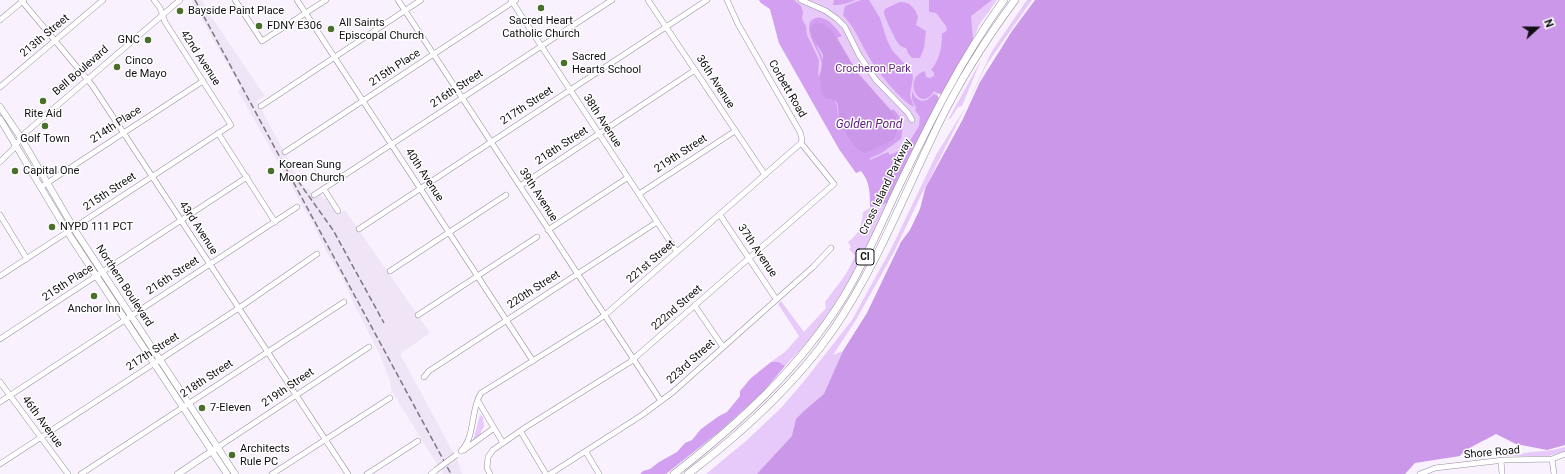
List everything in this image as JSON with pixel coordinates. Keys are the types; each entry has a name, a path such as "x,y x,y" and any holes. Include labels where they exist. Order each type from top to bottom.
{"highway":[{"name":"Cross Island Parkway","path":"674,474 703,451 763,398 806,350 825,324 843,298 859,269 945,95 979,36 1004,0"},
{"name":"Cross Island Parkway","path":"688,474 724,445 770,403 803,367 832,330 867,273 955,92 988,38 1014,0"}],"main road":[{"name":"Northern Boulevard","path":"0,107 21,138 74,228 102,272 236,474"},
{"name":"Northern Boulevard","path":"0,119 96,276 227,474"},
{"path":"178,474 218,447"}],"street":[{"name":"43rd Avenue","path":"22,0 87,79 124,132 348,474"},
{"path":"0,20 22,0"},
{"name":"213th Street","path":"0,87 103,0"},
{"name":"42nd Avenue","path":"154,0 160,8 165,22 231,124"},
{"name":"Bell Boulevard","path":"0,162 21,138 87,79 180,0"},
{"path":"235,0 262,41 326,0"},
{"name":"40th Avenue","path":"297,0 533,360"},
{"name":"39th Avenue","path":"398,0 661,401"},
{"path":"261,106 421,0"},
{"name":"216th Street","path":"314,195 612,0"},
{"name":"36th Avenue","path":"648,0 765,175"},
{"name":"217th Street","path":"359,229 707,0"},
{"name":"Corbett Road","path":"726,0 738,24 800,132 802,139 801,143 834,184"},
{"path":"801,0 826,11 845,27 859,55 876,80 908,113 912,120"},
{"name":"38th Avenue","path":"513,1 627,178 677,252"},
{"name":"215th Place","path":"285,152 513,1"},
{"name":"218th Street","path":"520,186 695,70"},
{"name":"214th Place","path":"41,187 202,81"},
{"name":"215th Street","path":"0,276 231,124"},
{"name":"219th Street","path":"638,194 735,131"},
{"path":"218,133 275,222"},
{"name":"221st Street","path":"478,401 481,393 502,378 605,315 801,143"},
{"name":"215th Place","path":"0,339 247,177"},
{"path":"548,230 627,178"},
{"name":"222nd Street","path":"490,474 487,468 488,457 493,450 521,432 526,427 633,360 834,184"},
{"path":"324,189 338,210"},
{"path":"390,271 506,195"},
{"name":"216th Street","path":"0,402 297,207"},
{"name":"37th Avenue","path":"720,215 776,299"},
{"path":"0,216 27,259"},
{"name":"220th Street","path":"424,377 429,371 657,222"},
{"path":"418,315 537,237"},
{"name":"223rd Street","path":"550,474 586,452 661,401 821,260 831,248"},
{"name":"217th Street","path":"0,464 160,360 317,254"},
{"name":"218th Street","path":"81,474 344,302"},
{"path":"695,306 723,347"},
{"name":"219th Street","path":"218,447 370,346"},
{"name":"46th Avenue","path":"0,382 68,474"},
{"path":"272,474 390,398"},
{"path":"478,401 502,443"},
{"path":"461,451 468,440 478,401"},
{"path":"431,474 494,428"},
{"path":"521,432 546,474"},
{"path":"367,474 418,441"},
{"path":"586,452 599,474"},
{"name":"Shore Road","path":"1420,474 1501,460 1552,459 1565,454"},
{"path":"1552,459 1554,474"},
{"path":"1501,460 1502,474"}],"shaded area":[{"path":"191,0 202,0 211,16 265,96 257,101 297,176 306,189 308,188 315,198 321,194 324,199 326,198 338,215 345,210 430,333 400,354 458,461 462,474 443,474 391,390 390,381 380,355 341,275 327,253 314,226 238,91 241,88"},
{"path":"759,0 794,0 801,6 803,12 802,19 806,26 807,35 819,60 818,77 821,69 821,62 809,30 810,22 814,18 823,18 832,24 842,36 837,38 833,31 817,46 823,59 821,88 822,93 831,100 834,100 837,106 842,128 855,147 864,154 870,151 898,131 896,116 891,111 893,109 899,116 902,122 901,139 880,154 870,158 870,160 888,152 890,155 905,148 919,126 920,117 915,110 916,108 912,99 912,91 915,97 921,101 927,100 934,94 938,96 939,100 889,202 879,206 870,207 869,188 864,175 861,171 856,173 839,149 779,43 770,9"},
{"path":"834,0 856,0 845,4 833,5"},
{"path":"861,0 869,0 880,18 892,50 912,72 913,78 910,95 914,107 896,92 872,63 851,25 843,15 845,6"},
{"path":"929,0 992,0 971,16 973,40 942,95 934,91 929,97 923,99 915,93 914,80 918,75 925,71 926,77 930,78 934,76 934,72 931,70 937,62 940,53 942,33 947,30 946,26 936,13 929,12"},
{"path":"900,2 907,3 914,8 918,17 916,25 926,31 924,48 920,58 912,58 906,48 899,44 885,17 884,11 888,7"},
{"path":"771,362 779,362 785,366 763,392 720,431 666,474 640,474 677,452 685,443 692,440 701,429 727,412 740,396 740,391 751,378"}],"green space":[{"name":"Crocheron Park","path":"759,0 997,0 979,25 973,40 973,37 905,148 856,173 839,149 779,43 770,9"},
{"path":"1027,0 1032,0 987,64 965,108 992,51"},
{"path":"981,60 962,106 958,107 948,120"},
{"path":"980,82 994,115 951,474 706,474 746,441 781,408 852,320 891,249 936,155 965,108 926,186 963,119","holes":["925,187 920,209 910,230 901,242 867,313 843,351 833,355 856,320 894,252"]},
{"path":"889,202 856,268 844,289 817,329 785,366 779,362 771,362 786,351 799,336 778,304 781,301 804,332 826,308 825,302 846,274 855,256 849,249 851,247 848,242 855,236 859,229 863,212 872,207"},
{"path":"480,415 483,417 484,427 481,431 481,435 473,441"},
{"path":"1565,447 1565,451 1549,456 1506,456 1505,452 1523,454"}],"water":[{"path":"1035,0 1565,0 1565,445 1547,450 1516,444 1496,434 1471,447 1460,456 1415,463 1405,474 757,474 792,436 796,419 824,394 843,351 867,313 901,242 910,230 920,209 926,187 963,119 980,82 1012,31"},
{"name":"Golden Pond","path":"814,23 822,23 833,31 857,72 896,116 898,131 894,138 889,142 864,154 848,139 839,119 837,103 826,98 821,90 820,80 823,55 812,36 810,29"}],"railway":[{"path":"195,0 451,474"},
{"path":"298,181 333,230 384,323"}],"place":[{"name":"Sacred Heart Catholic Church","path":"541,8"},
{"name":"Bayside Paint Place","path":"180,11"},
{"name":"FDNY E306","path":"259,26"},
{"name":"All Saints Episcopal Church","path":"331,29"},
{"name":"GNC","path":"148,40"},
{"name":"Sacred Hearts School","path":"564,63"},
{"name":"Cinco de Mayo","path":"117,67"},
{"name":"Rite Aid","path":"43,101"},
{"name":"Golf Town","path":"45,126"},
{"name":"Capital One","path":"15,171"},
{"name":"Korean Sung Moon Church","path":"271,171"},
{"name":"NYPD 111 PCT","path":"52,227"},
{"name":"Anchor Inn","path":"94,296"},
{"name":"7-Eleven","path":"202,408"},
{"name":"Architects Rule PC","path":"232,455"}]}
